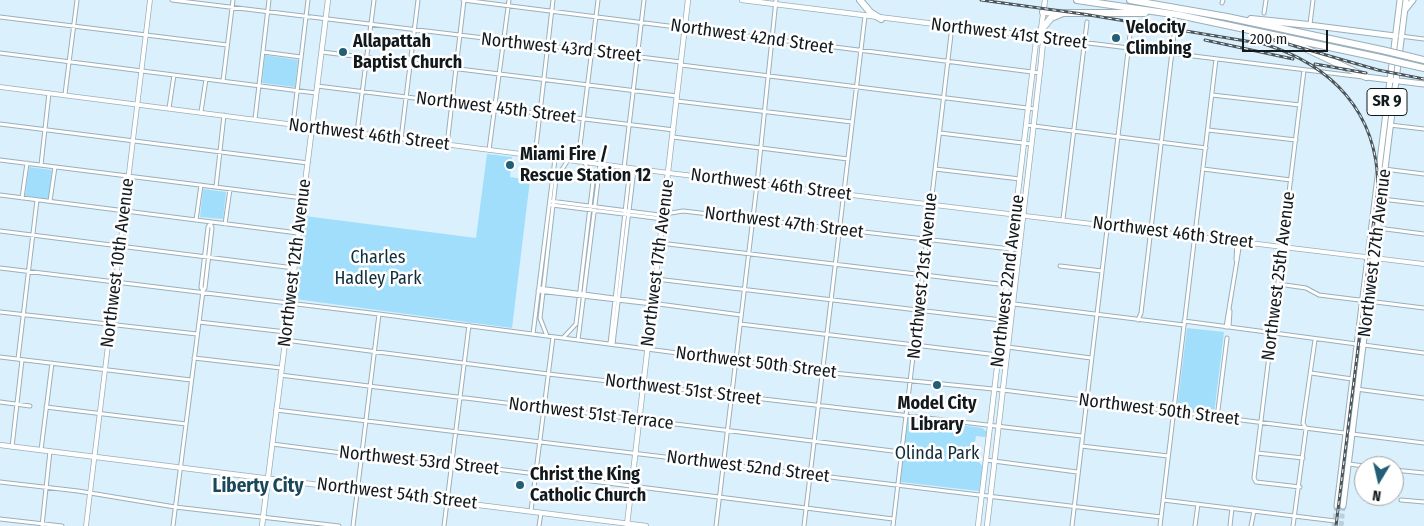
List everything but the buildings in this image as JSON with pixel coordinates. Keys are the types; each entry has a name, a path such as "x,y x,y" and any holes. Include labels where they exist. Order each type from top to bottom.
{"highway":[{"path":"860,0 870,12 881,19"},
{"path":"1077,0 1179,15 1424,68"},
{"path":"1130,0 1227,17 1424,59"},
{"path":"1153,0 1169,6"},
{"path":"1043,12 1179,15"},
{"path":"1042,30 1051,18 1063,13"},
{"path":"1227,17 1309,25"},
{"path":"1280,36 1366,77"}],"main road":[{"name":"Northwest 12th Avenue","path":"262,526 328,0"},
{"name":"Northwest 17th Avenue","path":"626,525 664,217 688,0"},
{"name":"Northwest 41st Street","path":"742,0 775,2 881,19 1040,37"},
{"name":"Northwest 22nd Avenue","path":"978,526 1036,42 1042,30 1045,0"},
{"name":"Northwest 27th Avenue","path":"1343,506 1382,199 1400,0"},
{"name":"Northwest 27th Avenue","path":"1398,36 1406,0"},
{"path":"1404,10 1413,0"},
{"path":"1309,25 1398,36"},
{"name":"Northwest 22nd Avenue","path":"987,526 1040,73 1043,42 1040,37"},
{"name":"Northwest 41st Street","path":"1366,77 1424,84"},
{"name":"Northwest 27th Avenue","path":"1337,506 1382,131 1393,80"},
{"path":"1382,131 1390,124 1385,112"},
{"path":"1372,222 1378,228"},
{"name":"Northwest 54th Street","path":"0,445 646,526"},
{"path":"1339,484 1341,488 1346,489"}],"street":[{"path":"65,94 77,0"},
{"name":"Northwest 10th Avenue","path":"86,526 150,0"},
{"name":"Northwest 43rd Street","path":"172,0 306,18 637,56 767,77 1035,109"},
{"path":"223,81 233,0"},
{"path":"255,119 269,0"},
{"path":"293,125 308,0"},
{"path":"357,133 374,0"},
{"path":"401,139 418,0"},
{"path":"447,145 464,0"},
{"name":"Northwest 42nd Street","path":"464,0 1040,73"},
{"path":"489,150 509,0"},
{"path":"535,156 553,0"},
{"path":"578,162 598,0"},
{"path":"624,168 644,0"},
{"path":"1264,13 1266,0"},
{"path":"1309,25 1313,0"},
{"path":"716,526 757,184 775,2"},
{"path":"804,526 865,16"},
{"path":"0,17 227,45"},
{"path":"1064,220 1087,22"},
{"name":"Northwest 21st Avenue","path":"892,526 916,345 952,26"},
{"path":"1072,526 1085,401 1131,26"},
{"path":"1138,320 1141,313 1174,35"},
{"path":"1398,36 1424,39"},
{"name":"Northwest 41st Street","path":"1040,37 1366,77"},
{"path":"264,52 301,58"},
{"path":"322,52 633,90 677,99 764,112 852,122"},
{"path":"0,53 316,93"},
{"path":"1160,526 1216,59"},
{"name":"Northwest 25th Avenue","path":"1300,487 1256,482 1257,453 1304,70"},
{"path":"169,108 174,75"},
{"path":"201,112 206,79"},
{"name":"Northwest 45th Street","path":"317,86 674,130"},
{"name":"Northwest 46th Street","path":"0,87 624,168 1195,235 1424,264"},
{"path":"41,165 49,92"},
{"path":"1212,94 1300,105"},
{"path":"216,187 224,116"},
{"path":"0,124 308,163"},
{"path":"1390,124 1424,129"},
{"path":"1026,126 1206,148"},
{"path":"1208,130 1296,140"},
{"path":"940,133 1031,144"},
{"path":"673,137 848,159"},
{"path":"547,336 538,317 538,290 543,272 555,175 555,159"},
{"path":"0,160 303,198"},
{"path":"555,175 568,160"},
{"path":"585,162 595,182"},
{"path":"22,198 27,163"},
{"path":"578,340 578,324 595,182 600,165"},
{"path":"50,201 55,167"},
{"path":"612,344 632,168"},
{"path":"1378,168 1424,174"},
{"path":"935,169 1020,179"},
{"path":"1203,170 1291,180"},
{"path":"196,220 201,185"},
{"path":"225,224 230,189"},
{"path":"0,195 298,233"},
{"path":"1382,199 1424,204"},
{"path":"12,447 28,271 37,200"},
{"name":"Northwest 47th Street","path":"551,203 664,217 683,210 1019,250"},
{"path":"173,526 203,292 201,287 207,258 208,227 211,223"},
{"path":"1378,228 1424,234"},
{"path":"0,231 294,268"},
{"path":"1228,327 1238,241"},
{"path":"660,243 1015,286"},
{"path":"1060,266 1102,271"},
{"name":"Northwest 50th Street","path":"0,268 469,325 823,372 995,389 1424,443"},
{"path":"533,334 544,290 543,272"},
{"path":"656,278 1010,321"},
{"path":"1278,284 1306,288 1319,295 1424,308"},
{"path":"538,290 741,315"},
{"path":"1006,303 1138,320 1272,332 1315,340 1424,353"},
{"path":"0,312 197,334"},
{"path":"353,526 369,386 380,314"},
{"path":"199,322 286,332"},
{"path":"563,338 578,324"},
{"path":"740,324 1006,356"},
{"path":"444,526 469,325"},
{"path":"532,511 553,337"},
{"path":"1217,418 1227,338"},
{"name":"Northwest 51st Street","path":"285,340 548,374 1082,436"},
{"path":"1293,526 1300,487 1306,429 1303,424 1315,340"},
{"path":"1000,346 1091,358"},
{"path":"0,357 191,380"},
{"path":"194,358 281,368"},
{"path":"41,450 52,363"},
{"path":"1310,373 1352,379"},
{"name":"Northwest 51st Terrace","path":"280,375 901,452"},
{"path":"1351,388 1424,398"},
{"path":"0,402 30,406"},
{"path":"46,407 99,415 186,424"},
{"name":"Northwest 52nd Street","path":"276,410 1161,517"},
{"name":"Northwest 53rd Street","path":"272,444 362,456 537,474 893,519"},
{"path":"1080,446 1168,456"},
{"path":"42,525 50,451"},
{"path":"1257,453 1303,458"},
{"path":"986,460 1077,472"},
{"path":"1348,464 1354,465"},
{"path":"1404,471 1424,473"},
{"path":"0,482 46,487 175,507 307,524 338,526"},
{"path":"1163,500 1335,521"},
{"path":"1404,500 1424,502"},
{"path":"1195,526 1198,504"},
{"path":"1230,526 1232,508"},
{"path":"1251,526 1254,511"},
{"path":"539,526 541,512"},
{"path":"0,519 62,526"}],"green space":[{"path":"265,55 298,60 295,87 262,83"},
{"name":"Charles Hadley Park","path":"487,154 512,157 510,177 530,180 512,328 295,299 305,216 476,238"},
{"path":"29,167 52,170 49,199 25,196"},
{"path":"203,189 226,192 223,219 200,217"},
{"path":"1187,328 1224,332 1214,414 1177,409"},
{"name":"Olinda Park","path":"908,418 982,428 987,432 986,437 976,436 975,442 971,442 969,460 979,462 983,467 979,491 901,482 899,480"}],"tunnel":[{"path":"1334,526 1337,506"},
{"path":"1341,526 1343,506"}],"railway":[{"path":"981,0 1083,14 1264,44 1288,53 1330,79 1346,95 1359,114 1369,136 1376,160 1378,186 1336,526"},
{"path":"1205,40 1293,59"},
{"path":"1274,40 1378,70 1424,79"},
{"path":"1315,64 1366,73"}],"place":[{"name":"Velocity Climbing","path":"1116,38"},
{"name":"Allapattah Baptist Church","path":"343,52"},
{"name":"Miami Fire / Rescue Station 12","path":"510,165"},
{"name":"Model City Library","path":"937,385"},
{"name":"Christ the King Catholic Church","path":"520,485"}],"district":[{"name":"Liberty City","path":"258,487"}]}
